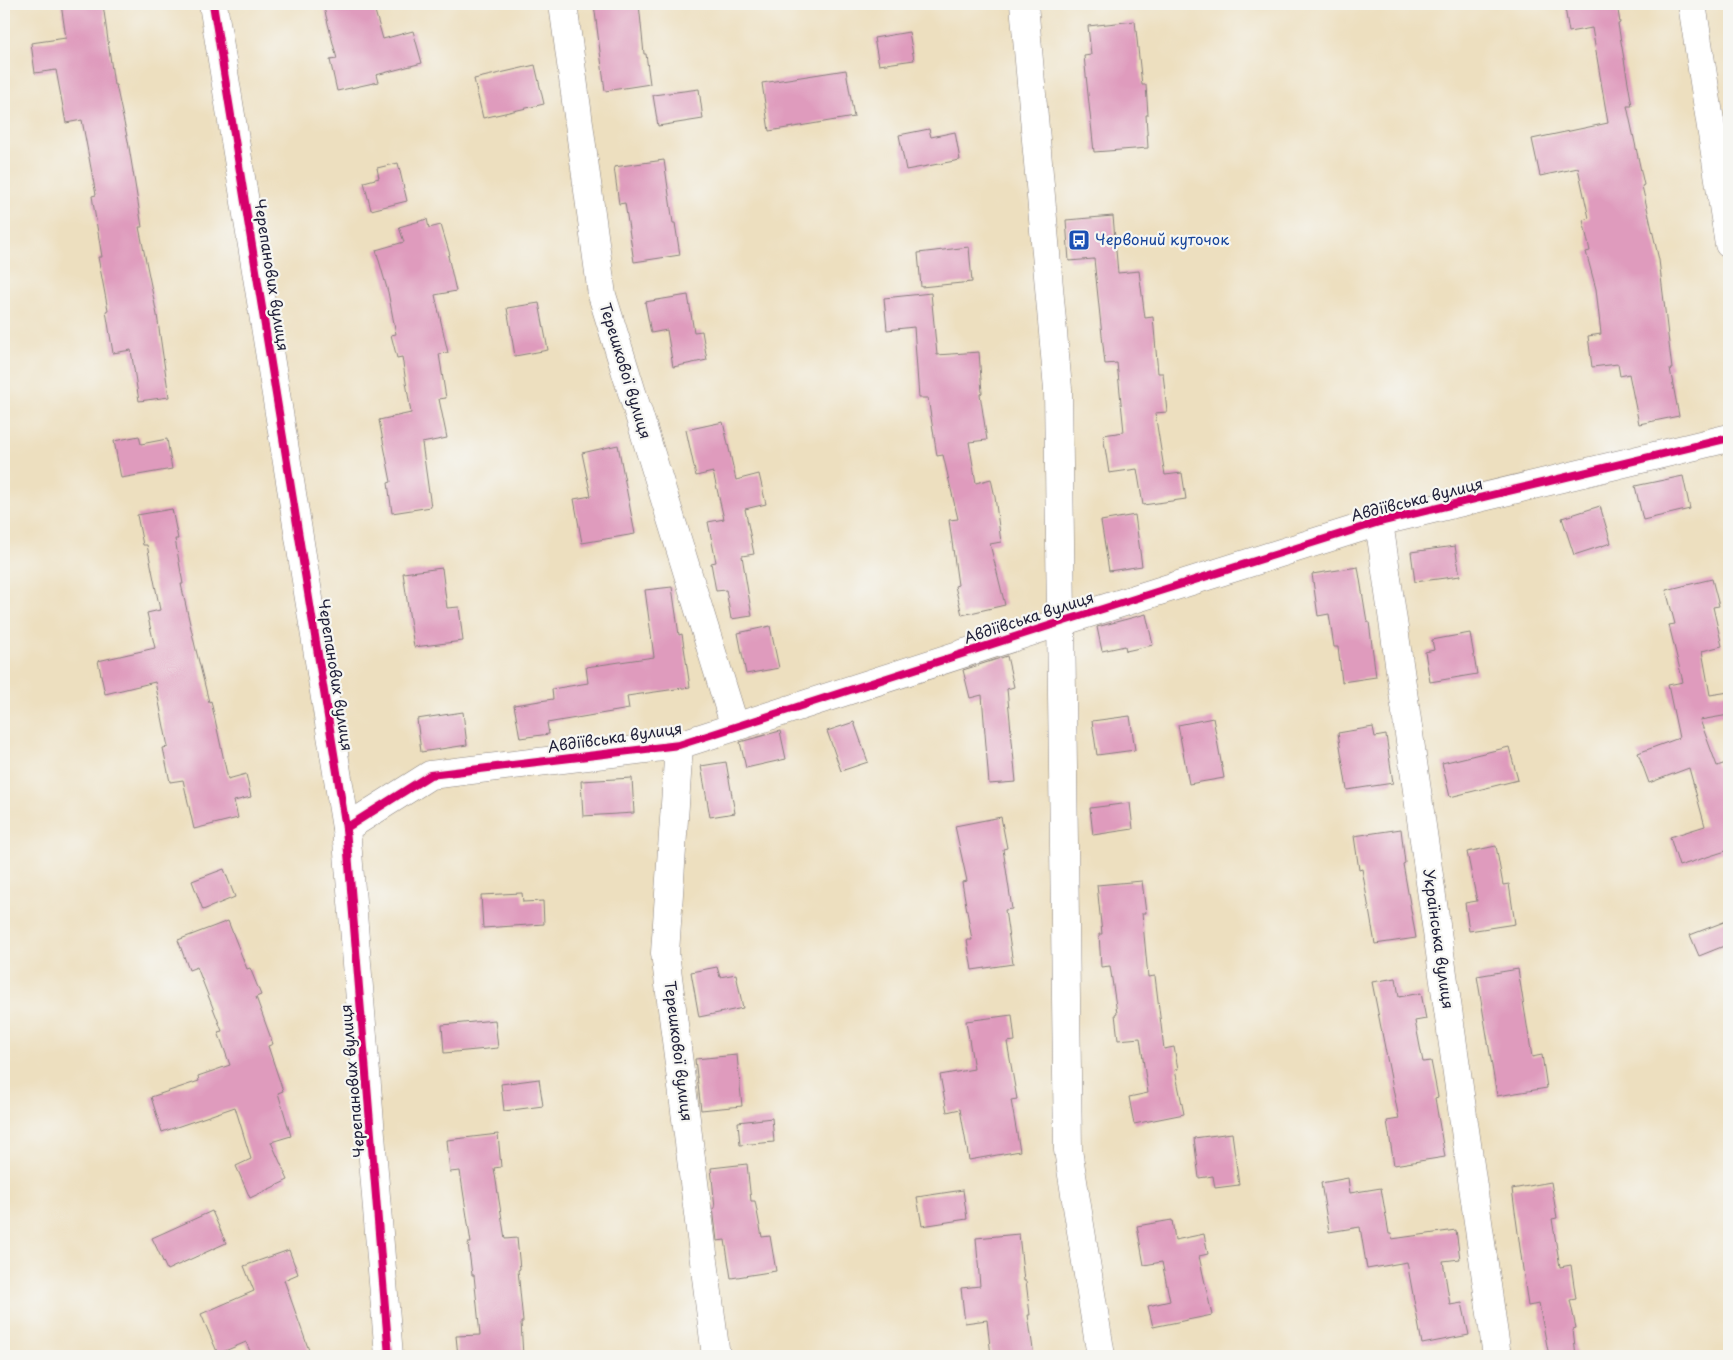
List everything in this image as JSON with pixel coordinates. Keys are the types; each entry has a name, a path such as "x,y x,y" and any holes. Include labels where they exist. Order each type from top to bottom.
{"street":[{"name":"Черепанових вулиця","path":"213,4 346,828 389,1356"},
{"name":"Терешкової вулиця","path":"564,4 602,296 735,727"},
{"path":"1024,4 1058,389 1068,1150 1101,1356"},
{"path":"1692,4 1729,244"},
{"name":"Авдіївська вулиця","path":"346,828 430,775 679,745 1379,522 1729,438"},
{"name":"Українська вулиця","path":"1379,522 1497,1356"},
{"name":"Терешкової вулиця","path":"679,745 665,953 716,1356"}],"building":[{"path":"61,4 103,4 114,85 116,85 128,141 142,227 139,227 157,315 169,397 139,401 131,350 113,353 106,311 108,310 98,257 102,257 92,196 96,195 82,120 66,123 56,70 35,73 31,43 66,38"},
{"path":"323,4 373,4 383,39 413,31 422,63 376,75 378,82 337,91 330,60 337,59"},
{"path":"594,4 639,4 644,54 646,54 650,84 605,91"},
{"path":"1590,4 1617,4 1620,23 1618,24 1632,106 1627,106 1644,185 1642,186 1659,260 1672,369 1670,369 1679,416 1639,424 1629,374 1620,376 1618,364 1592,367 1588,336 1601,334 1596,289 1586,252 1590,251 1583,220 1589,218 1578,168 1540,176 1532,139 1608,123 1592,28 1569,32 1565,8"},
{"path":"1135,21 1142,85 1146,85 1148,148 1094,152 1084,56 1091,55 1088,26"},
{"path":"909,32 914,60 879,65 874,38"},
{"path":"535,65 544,104 483,118 474,79"},
{"path":"846,70 854,117 769,131 762,83"},
{"path":"699,89 703,119 658,126 653,95"},
{"path":"929,129 931,137 955,132 960,160 906,170 899,135"},
{"path":"664,160 673,223 675,223 680,255 634,262 625,203 619,204 614,167"},
{"path":"398,163 407,201 371,210 364,182 379,178 377,168"},
{"path":"1113,216 1118,273 1139,271 1145,318 1153,317 1158,373 1163,373 1167,412 1155,413 1165,475 1182,473 1186,499 1143,505 1137,469 1109,473 1103,435 1124,432 1117,363 1105,364 1094,259 1069,261 1066,220"},
{"path":"427,219 429,228 441,225 450,255 448,256 456,291 435,295 448,353 439,354 446,398 439,399 447,438 422,443 431,507 392,513 388,483 391,482 379,420 411,413 402,357 397,358 391,335 396,334 388,292 376,250 404,242 399,227"},
{"path":"969,247 972,282 921,287 918,253"},
{"path":"931,293 937,355 979,352 982,393 980,394 987,440 969,442 976,483 991,479 1001,542 990,544 1005,605 962,615 955,586 958,585 949,520 958,519 943,455 937,456 928,398 919,398 914,327 887,330 884,298"},
{"path":"688,295 694,332 702,331 707,360 673,367 667,330 651,333 645,302"},
{"path":"539,303 548,350 515,356 507,308"},
{"path":"723,422 736,480 759,474 766,504 745,509 754,554 742,556 752,616 731,619 726,590 716,591 711,563 716,562 708,522 724,519 713,472 696,476 686,430"},
{"path":"139,436 141,444 167,439 172,469 121,478 114,441"},
{"path":"618,445 635,534 582,543 574,499 591,496 582,453"},
{"path":"1683,476 1690,509 1643,520 1635,486"},
{"path":"1600,506 1611,543 1574,555 1562,518"},
{"path":"172,509 178,539 175,539 183,584 181,584 209,702 211,701 228,779 246,774 251,797 234,801 238,818 194,829 183,780 170,782 163,748 168,747 155,682 105,694 98,661 155,648 147,613 160,610 147,545 143,545 137,515"},
{"path":"1135,515 1142,566 1109,571 1101,521"},
{"path":"1455,546 1460,576 1415,582 1411,552"},
{"path":"1358,567 1367,622 1369,622 1376,677 1342,682 1338,647 1334,647 1329,614 1318,616 1312,574"},
{"path":"442,568 447,608 459,607 463,641 414,647 403,573"},
{"path":"1712,579 1719,606 1713,607 1722,646 1702,651 1710,695 1729,692 1729,715 1700,720 1717,766 1729,762 1729,850 1679,866 1670,837 1705,826 1689,768 1649,783 1638,753 1679,738 1668,685 1683,682 1669,625 1675,624 1666,590"},
{"path":"672,587 679,635 682,634 690,687 627,696 629,709 547,723 549,734 520,738 514,705 553,699 552,689 588,683 586,667 654,657 645,590"},
{"path":"1146,614 1153,645 1126,651 1125,646 1102,651 1097,627"},
{"path":"770,626 779,668 746,674 738,633"},
{"path":"1470,633 1477,674 1430,682 1425,652 1434,650 1432,640"},
{"path":"1007,656 1014,687 1007,689 1016,782 989,784 982,695 970,698 963,670"},
{"path":"463,712 467,745 421,752 417,719"},
{"path":"1130,716 1135,750 1097,755 1092,721"},
{"path":"1213,718 1224,778 1189,784 1178,725"},
{"path":"854,722 868,762 841,771 827,731"},
{"path":"1373,727 1375,737 1386,735 1393,783 1347,790 1338,733"},
{"path":"780,731 786,759 746,768 740,742"},
{"path":"1509,747 1518,780 1450,797 1442,763"},
{"path":"726,762 735,813 710,817 701,766"},
{"path":"632,778 634,813 583,816 581,781"},
{"path":"1130,803 1133,829 1093,835 1090,808"},
{"path":"1001,817 1007,848 1003,849 1012,909 1005,910 1013,964 972,970 967,940 972,940 962,882 967,881 955,826"},
{"path":"1401,829 1405,863 1403,864 1416,938 1375,944 1362,869 1359,870 1354,836"},
{"path":"1496,846 1503,885 1509,884 1515,924 1469,931 1465,903 1477,901 1467,852"},
{"path":"224,869 235,897 203,910 192,881"},
{"path":"1142,881 1146,913 1142,913 1148,977 1155,976 1164,1049 1174,1047 1178,1069 1175,1070 1184,1114 1134,1124 1129,1097 1148,1093 1140,1038 1118,1040 1115,1014 1117,1013 1110,966 1101,967 1099,934 1102,934 1097,885"},
{"path":"522,893 523,902 543,901 544,924 483,928 481,895"},
{"path":"1729,920 1729,944 1699,956 1690,935"},
{"path":"228,921 247,969 250,968 261,995 256,997 273,1044 268,1046 283,1091 278,1093 291,1136 271,1142 288,1180 250,1198 236,1166 251,1159 235,1107 162,1132 151,1097 199,1081 198,1076 230,1065 218,1032 222,1031 197,967 189,970 178,940"},
{"path":"717,967 720,977 736,974 743,1008 699,1017 691,972"},
{"path":"1518,969 1532,1057 1542,1055 1547,1088 1497,1096 1477,976"},
{"path":"1396,978 1399,997 1421,993 1426,1019 1415,1021 1423,1062 1431,1061 1438,1097 1435,1098 1445,1157 1394,1165 1387,1121 1399,1119 1372,982"},
{"path":"1012,1015 1015,1041 1007,1042 1017,1099 1011,1100 1020,1151 969,1160 960,1109 947,1112 940,1075 974,1069 966,1021"},
{"path":"495,1020 498,1048 444,1053 442,1025"},
{"path":"737,1055 742,1106 701,1110 695,1059"},
{"path":"539,1079 543,1106 504,1111 501,1084"},
{"path":"772,1118 774,1142 740,1145 738,1122"},
{"path":"1232,1133 1239,1185 1215,1188 1213,1176 1199,1178 1194,1138"},
{"path":"498,1134 501,1167 494,1168 505,1239 517,1238 523,1322 521,1322 523,1356 458,1356 456,1336 480,1335 474,1275 472,1275 468,1243 471,1243 460,1171 450,1172 447,1140"},
{"path":"747,1164 751,1201 755,1201 762,1237 770,1236 776,1271 731,1278 725,1240 717,1241 711,1168"},
{"path":"1348,1178 1350,1193 1381,1188 1389,1234 1391,1234 1392,1239 1456,1230 1460,1259 1443,1261 1450,1305 1462,1303 1469,1335 1422,1344 1407,1262 1367,1269 1360,1227 1329,1232 1321,1183"},
{"path":"1551,1182 1557,1218 1552,1219 1560,1267 1571,1265 1576,1299 1570,1300 1576,1328 1573,1329 1576,1356 1549,1356 1539,1304 1528,1306 1512,1189"},
{"path":"963,1190 967,1219 922,1226 917,1197"},
{"path":"212,1211 226,1243 167,1270 152,1238"},
{"path":"1172,1220 1175,1240 1204,1234 1208,1254 1199,1256 1212,1315 1153,1327 1148,1306 1170,1301 1162,1262 1144,1265 1137,1226"},
{"path":"1019,1234 1034,1356 991,1356 987,1320 965,1323 961,1288 980,1286 976,1238"},
{"path":"289,1250 298,1274 284,1280 311,1356 252,1356 246,1342 218,1354 201,1314 254,1291 244,1266"}],"cycle path":[{"path":"213,4 346,828 389,1356"},
{"path":"346,828 430,775 679,745 1379,522 1729,438"}],"place":[{"name":"Червоний куточок","path":"1079,240"}]}
